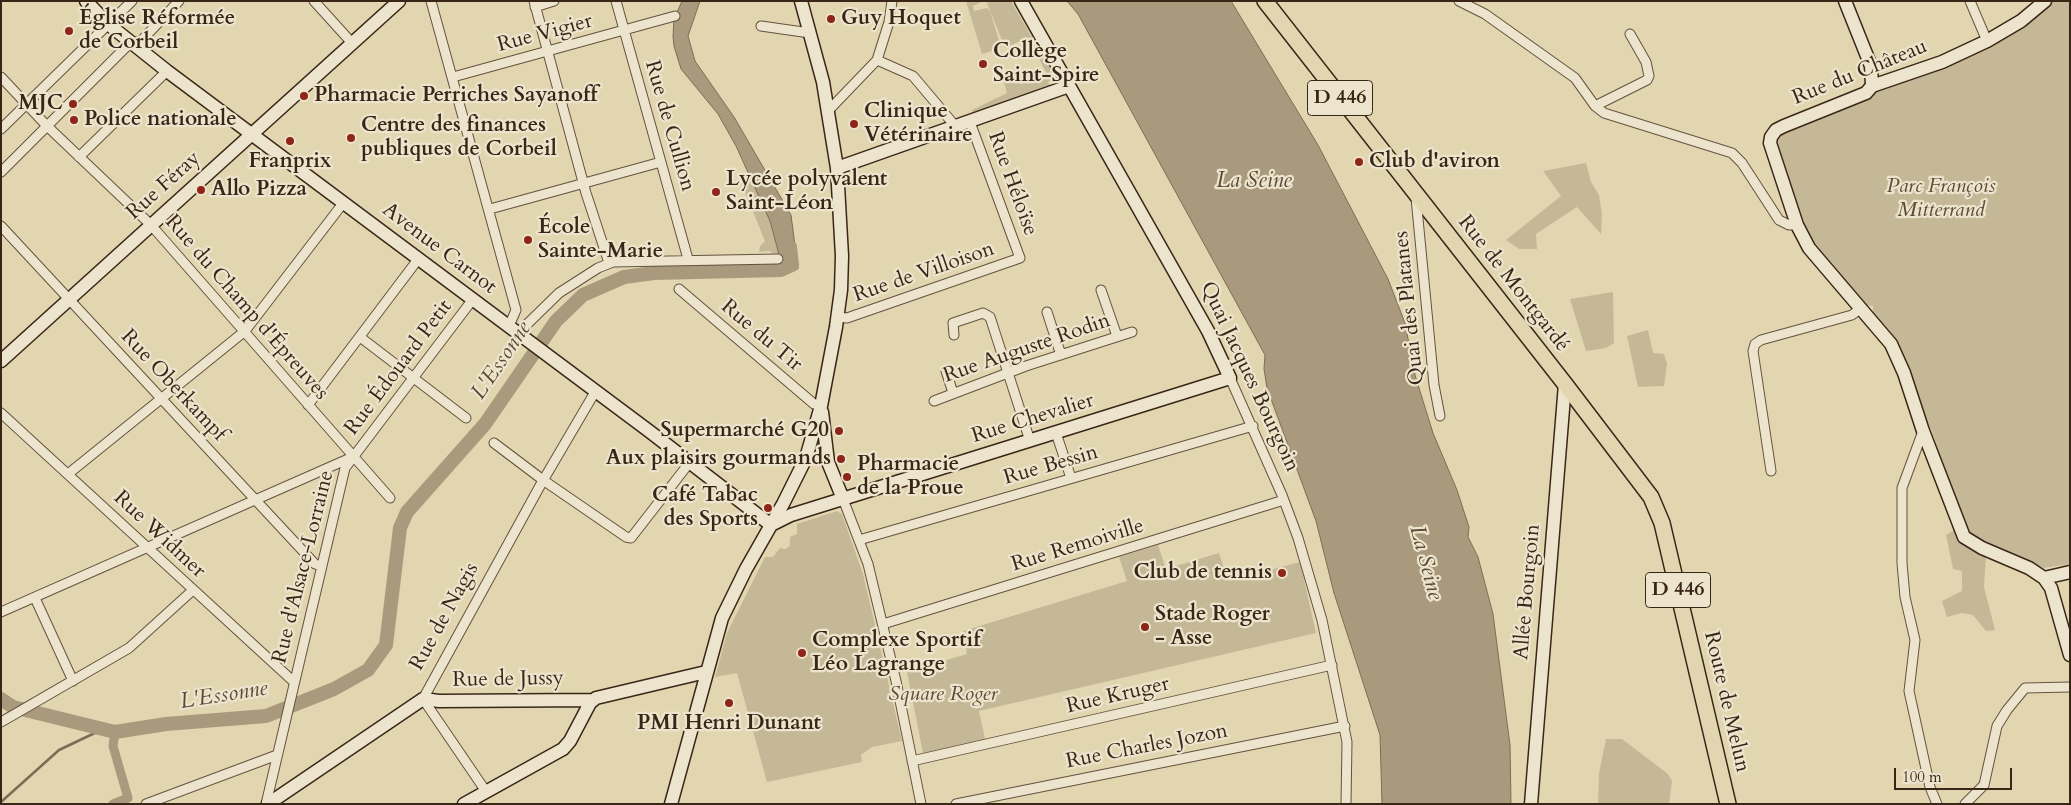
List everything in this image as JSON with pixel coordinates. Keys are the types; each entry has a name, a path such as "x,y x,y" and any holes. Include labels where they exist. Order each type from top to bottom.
{"main road":[{"name":"D 446","path":"1265,1 1416,195"},
{"name":"Rue de Montgardé","path":"1416,195 1577,400"},
{"name":"Route de Melun","path":"1577,400 1643,486 1659,514 1728,804"}],"street":[{"name":"Avenue Carnot","path":"86,1 108,24 167,71 473,299 519,331 595,392 690,462 771,526"},
{"path":"1,129 132,1"},
{"path":"1,172 126,47 142,40 179,1"},
{"path":"314,1 352,43"},
{"name":"Rue Féray","path":"1,361 399,1"},
{"path":"431,1 490,209 516,310 519,331"},
{"path":"554,1 535,4 584,183 609,264"},
{"name":"Rue de Cullion","path":"616,1 688,259"},
{"path":"785,511 817,424 838,317 841,290 842,256 838,168 828,111 801,1"},
{"path":"828,111 877,60 889,22 892,1"},
{"name":"Quai Jacques Bourgoin","path":"1021,1 1199,314 1253,426 1284,500 1311,582 1332,664 1345,726 1347,750 1346,804"},
{"path":"1459,1 1485,14 1575,78 1595,106 1604,113 1732,153 1742,163 1774,212 1780,216 1796,219 1809,248 1891,344 1904,373 1923,431 1966,539 2029,568 2044,578 2051,588 2070,655"},
{"path":"1845,1 1871,66 1872,86"},
{"path":"1970,1 1987,41"},
{"name":"Rue du Château","path":"1796,219 1772,149 1771,137 1776,130 1866,93 1872,86 1942,62 1987,41 2021,21 2045,1"},
{"name":"Rue Vigier","path":"453,77 676,16"},
{"path":"761,26 810,33"},
{"path":"1595,106 1647,80 1649,76 1646,62 1630,34"},
{"path":"877,60 913,76 956,127"},
{"path":"79,157 167,71"},
{"name":"Rue du Champ d'Épreuves","path":"1,78 47,126 151,225 390,498"},
{"path":"838,168 1069,86"},
{"name":"Rue Héloïse","path":"970,122 1020,258"},
{"path":"490,209 660,162"},
{"name":"Quai des Platanes","path":"1416,195 1434,385 1440,416"},
{"path":"68,474 245,331 344,202"},
{"name":"Rue Oberkampf","path":"1,226 314,564 322,566"},
{"path":"308,404 419,258"},
{"name":"Rue de Villoison","path":"838,317 847,318 1020,258"},
{"path":"519,331 576,281 609,264 688,259 778,259"},
{"name":"Rue du Tir","path":"680,289 814,404 821,406"},
{"path":"1101,290 1117,336"},
{"name":"Rue Édouard Petit","path":"352,456 473,299"},
{"path":"1771,470 1753,351 1755,344 1762,340 1852,315 1861,308"},
{"path":"1047,312 1061,355"},
{"path":"954,334 951,325 955,322 983,313 990,317 1030,440"},
{"name":"Rue Auguste Rodin","path":"934,401 1008,372 1132,332"},
{"path":"360,337 466,418"},
{"path":"946,371 953,393"},
{"name":"Rue Chevalier","path":"771,526 785,511 846,498 1230,378"},
{"name":"Allée Bourgoin","path":"1531,804 1565,384"},
{"name":"Rue de Nagis","path":"267,804 424,699 544,480 595,392"},
{"path":"821,406 828,462"},
{"name":"Rue Widmer","path":"1,412 294,682"},
{"path":"817,424 819,449"},
{"name":"Rue Bessin","path":"859,540 1253,426"},
{"path":"1923,431 1902,488 1902,563 1905,597 1915,640 1909,691 1930,786 1937,804"},
{"path":"1056,433 1070,478"},
{"path":"494,443 626,537 631,538 690,462"},
{"path":"806,458 822,446 846,498 868,564 883,624 921,804"},
{"path":"1,612 340,464 352,456"},
{"name":"Rue d'Alsace-Lorraine","path":"267,804 342,474 352,456"},
{"name":"Rue Remoiville","path":"883,624 1284,500"},
{"path":"672,804 722,618 771,526"},
{"path":"2044,578 2070,572"},
{"path":"1,722 129,648 193,590"},
{"path":"35,598 73,681"},
{"name":"Rue Kruger","path":"912,761 1332,664"},
{"name":"Rue de Jussy","path":"424,699 439,701 593,700 706,672"},
{"path":"1965,804 1984,785 1997,726 2024,688 2070,687"},
{"path":"424,699 485,790"},
{"path":"464,804 485,790 563,749 570,741 593,700"},
{"name":"Rue Charles Jozon","path":"956,804 1345,726"},
{"path":"146,804 277,754"}],"green space":[{"path":"966,1 984,1 973,6 974,11 987,8 990,11 1001,47 982,54"},
{"path":"1011,1 1031,36 1034,35 1055,78 1048,82 1051,88 973,113 972,110 1007,93 1002,75 1013,71 1021,84 1046,73 1029,37 1005,48 987,3"},
{"name":"Parc François Mitterrand","path":"2048,1 2070,1 2070,564 2044,568 1973,538 1965,527 1932,431 1873,316 1873,306 1864,305 1814,248 1803,225 1775,143 1780,132 1912,76"},
{"path":"1586,163 1591,182 1599,195 1602,214 1601,234 1577,207 1536,234 1537,249 1519,249 1506,240 1561,196 1543,171"},
{"path":"751,178 770,221 780,258 769,251 759,252 760,246 765,241 741,182"},
{"path":"1613,292 1614,343 1606,348 1586,351 1570,299"},
{"path":"1648,330 1653,353 1664,354 1667,364 1664,386 1638,387 1627,336"},
{"name":"Complexe Sportif Léo Lagrange","path":"837,511 842,514 863,574 902,741 872,747 861,755 862,762 767,782 737,673 715,677 727,633 765,557 773,557 780,548 785,549 790,546 790,537 797,534 797,524"},
{"path":"1957,528 1969,549 1986,556 1984,587 1995,630 1986,631 1973,615 1962,613 1947,617 1942,601 1962,591 1962,571 1953,569 1946,535"},
{"name":"Stade Roger - Asse","path":"1158,545 1166,569 1219,553 1228,581 1300,562 1316,633 979,711 985,739 923,753 907,672 967,654 963,631 1127,581 1119,557"},
{"path":"1606,739 1622,739 1668,774 1672,781 1669,804 1598,804 1599,773"}],"water":[{"path":"682,1 700,1 688,36 695,61 734,117 791,215 798,269 780,258 770,221 736,146 718,114 681,69 673,36 674,19"},
{"name":"La Seine","path":"1067,1 1231,1 1318,145 1388,279 1405,323 1415,375 1433,433 1457,490 1469,527 1468,537 1478,557 1493,614 1510,745 1511,804 1382,804 1380,735 1334,593 1316,521 1267,388 1264,369 1265,355 1078,14"}],"waterway":[{"name":"L'Essonne","path":"1,699 13,707 115,732 166,724 266,716 334,689 368,670 386,645 400,528 407,512 485,424 556,321 583,295 624,277 654,273 781,270 792,265 790,247"},
{"name":"L'Essonne","path":"1,802 59,750 99,731 115,732"},
{"name":"L'Essonne","path":"113,804 128,798 113,746 115,732"}],"place":[{"name":"Guy Hoquet","path":"831,19"},
{"name":"Église Réformée de Corbeil","path":"69,31"},
{"name":"Collège Saint-Spire","path":"983,64"},
{"name":"Pharmacie Perriches Sayanoff","path":"304,96"},
{"name":"MJC","path":"73,104"},
{"name":"Police nationale","path":"74,120"},
{"name":"Clinique Vétérinaire","path":"854,124"},
{"name":"Centre des finances publiques de Corbeil","path":"351,138"},
{"name":"Franprix","path":"290,141"},
{"name":"Club d'aviron","path":"1359,162"},
{"name":"Allo Pizza","path":"201,190"},
{"name":"Lycée polyvalent Saint-Léon","path":"716,192"},
{"name":"École Sainte-Marie","path":"528,240"},
{"name":"Supermarché G20","path":"839,431"},
{"name":"Aux plaisirs gourmands","path":"841,459"},
{"name":"Pharmacie de la Proue","path":"847,477"},
{"name":"Café Tabac des Sports","path":"768,508"},
{"name":"Club de tennis","path":"1282,573"},
{"name":"Stade Roger - Asse","path":"1145,627"},
{"name":"Complexe Sportif Léo Lagrange","path":"802,653"},
{"name":"PMI Henri Dunant","path":"729,703"}],"park label":[{"name":"Square Roger","path":"943,695"}]}
